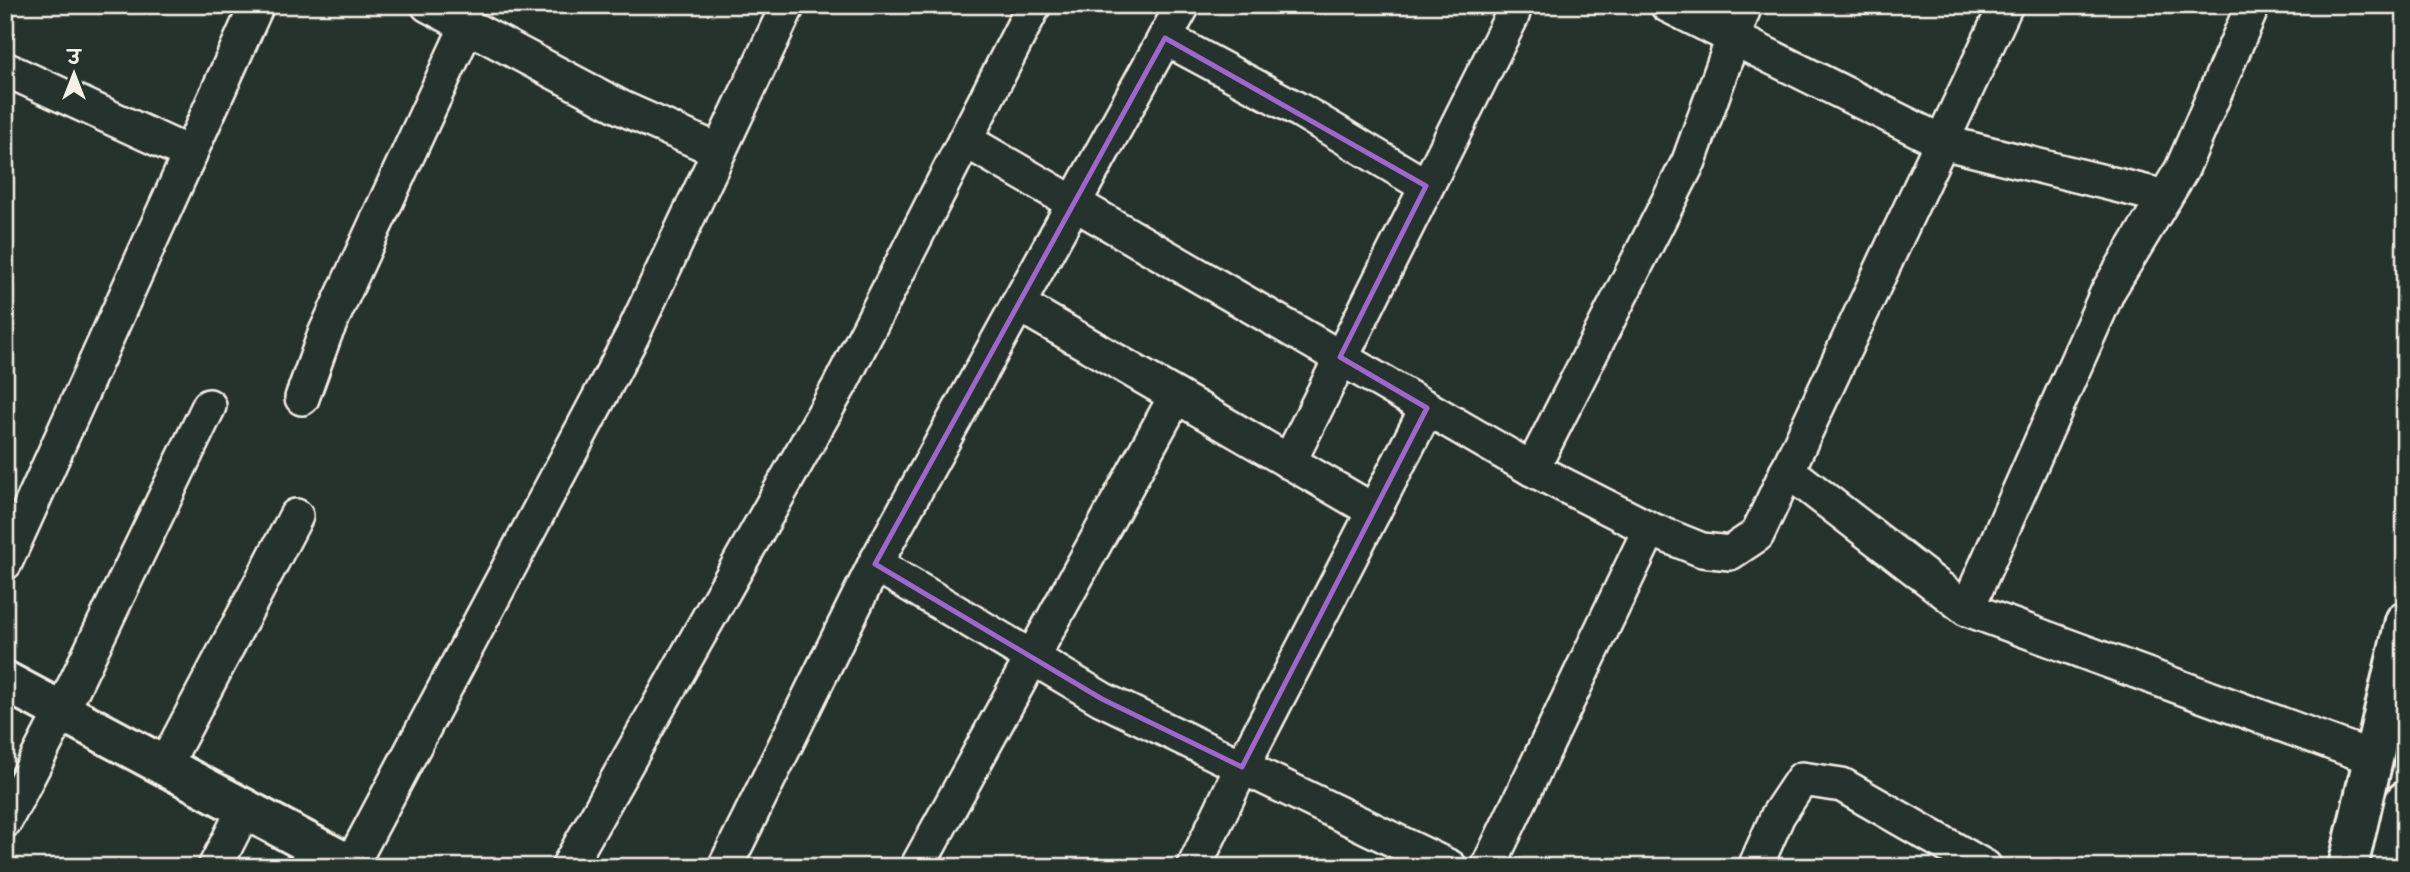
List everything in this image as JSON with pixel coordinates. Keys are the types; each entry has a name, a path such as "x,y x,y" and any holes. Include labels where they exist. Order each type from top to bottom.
{"street":[{"path":"5,563 257,5"},
{"path":"428,5 622,108 719,151"},
{"path":"5,681 353,866 632,336 788,5"},
{"path":"568,867 840,385 1034,5"},
{"path":"725,867 875,564 1183,5"},
{"path":"1289,462 1512,16 1515,5"},
{"path":"1667,5 1942,142 2165,197"},
{"path":"1532,469 1689,161 1745,5"},
{"path":"965,140 1532,469 1650,529 1702,550 1730,553 1757,535 2006,5"},
{"path":"1967,609 2108,291 2182,169 2253,5"},
{"path":"302,398 325,334 467,26"},
{"path":"1165,38 1301,111 1426,186"},
{"path":"5,69 190,154"},
{"path":"1018,304 1374,511"},
{"path":"917,867 1176,396"},
{"path":"5,821 62,711 209,406"},
{"path":"1194,867 1242,766 1427,408"},
{"path":"1787,470 1967,609 2373,758"},
{"path":"165,765 296,516"},
{"path":"1488,867 1650,529"},
{"path":"875,564 1102,699 1451,867"},
{"path":"2348,867 2405,621"},
{"path":"1755,867 1778,815 1802,779 1842,785 1985,867"},
{"path":"2390,867 2405,801"},
{"path":"215,867 245,808"}],"highlighted area":[{"path":"1165,38 1426,186 1340,357 1427,408 1242,767 1102,699 875,564"}]}
